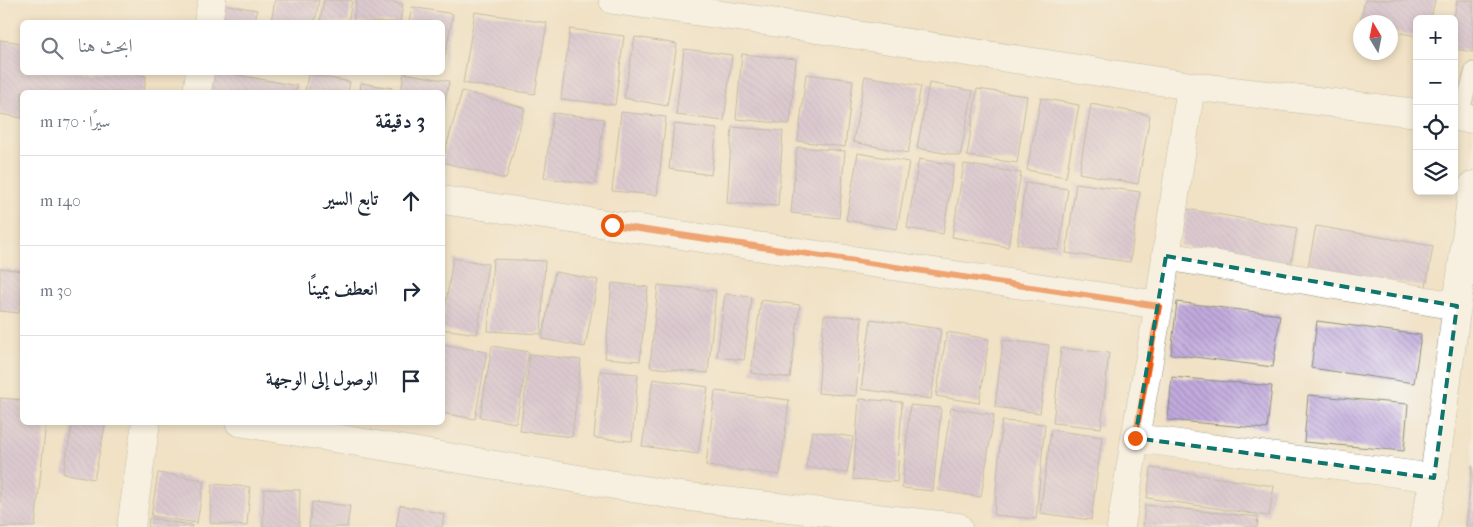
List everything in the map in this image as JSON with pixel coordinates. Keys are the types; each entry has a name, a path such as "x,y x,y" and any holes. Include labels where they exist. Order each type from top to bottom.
{"street":[{"path":"208,20 212,0"},
{"path":"613,0 746,9 1191,86 1413,113"},
{"path":"197,90 200,75"},
{"path":"1121,527 1159,306 1191,86"},
{"path":"1424,527 1434,478 1473,185"},
{"path":"445,200 1159,306"},
{"path":"1166,256 1457,306"},
{"path":"131,527 146,425"},
{"path":"257,425 680,496 958,527"},
{"path":"1135,438 1434,478"}],"lane":[{"path":"1463,118 1473,70"}],"highlighted area":[{"path":"1166,256 1457,306 1434,478 1135,438"}],"building":[{"path":"275,0 319,0 315,20 271,20"},
{"path":"324,0 352,0 348,20 320,20"},
{"path":"357,0 379,0 403,4 400,20 353,20"},
{"path":"1365,0 1435,0 1432,15 1413,15 1413,35 1398,32 1398,15 1362,15"},
{"path":"1457,0 1473,0 1473,52 1458,50 1458,15 1455,15"},
{"path":"217,3 257,10 255,20 214,20"},
{"path":"412,7 453,14 445,56 445,20 409,20"},
{"path":"475,12 547,23 535,94 463,83"},
{"path":"570,29 624,36 615,105 561,99"},
{"path":"635,37 677,44 667,106 624,98"},
{"path":"0,40 20,43 20,75 146,76 144,90 20,90 20,118 0,114"},
{"path":"684,49 732,55 724,121 676,115"},
{"path":"742,54 796,59 790,124 736,119"},
{"path":"806,74 853,80 845,147 798,141"},
{"path":"211,75 238,75 297,86 296,90 208,90"},
{"path":"308,75 350,82 348,90 305,90"},
{"path":"404,75 415,75 449,81 445,100 445,90 401,90"},
{"path":"865,76 921,86 908,153 853,142"},
{"path":"361,83 392,88 392,90 360,90"},
{"path":"929,83 973,91 960,156 917,148"},
{"path":"977,89 1027,96 1017,163 967,156"},
{"path":"462,91 525,108 506,179 445,163 445,151"},
{"path":"1041,98 1079,105 1066,177 1027,170"},
{"path":"1091,104 1150,115 1138,184 1079,173"},
{"path":"621,112 666,117 657,195 612,191"},
{"path":"553,113 604,119 595,184 544,178"},
{"path":"674,124 717,129 711,175 669,169"},
{"path":"732,127 783,131 778,206 727,203"},
{"path":"797,147 845,151 839,218 791,213"},
{"path":"858,153 909,162 897,229 846,220"},
{"path":"919,159 954,165 943,234 907,228"},
{"path":"964,164 1021,173 1008,247 952,237"},
{"path":"1025,183 1068,189 1059,250 1017,244"},
{"path":"1076,183 1140,192 1130,262 1066,253"},
{"path":"1187,209 1297,228 1291,264 1181,245"},
{"path":"1316,226 1433,246 1426,287 1308,267"},
{"path":"453,258 488,264 477,334 445,329 445,310"},
{"path":"493,259 545,261 541,334 488,331"},
{"path":"0,268 20,271 19,313 0,311"},
{"path":"555,272 598,280 585,347 542,339"},
{"path":"612,283 648,287 640,361 605,358"},
{"path":"658,285 716,291 708,373 650,367"},
{"path":"725,294 752,297 744,360 717,357"},
{"path":"761,300 800,305 790,378 751,373"},
{"path":"1177,302 1280,315 1273,367 1171,354"},
{"path":"824,315 862,317 856,396 818,393"},
{"path":"871,319 941,329 931,399 861,389"},
{"path":"1317,321 1421,335 1414,383 1311,368"},
{"path":"947,332 989,339 979,403 936,396"},
{"path":"1003,340 1049,345 1040,413 995,407"},
{"path":"445,345 487,352 475,419 445,414"},
{"path":"492,346 529,352 516,423 480,417"},
{"path":"1061,348 1109,353 1101,428 1053,423"},
{"path":"530,354 581,360 572,437 520,431"},
{"path":"600,371 638,374 632,441 594,438"},
{"path":"1172,377 1272,386 1267,429 1168,420"},
{"path":"653,379 708,387 698,454 642,446"},
{"path":"715,391 789,400 780,475 706,466"},
{"path":"1308,395 1408,404 1404,451 1304,442"},
{"path":"0,398 20,400 20,425 46,425 35,527 0,527"},
{"path":"859,399 902,402 897,482 853,479"},
{"path":"910,405 941,408 933,491 902,488"},
{"path":"951,408 994,415 981,497 938,490"},
{"path":"1002,421 1045,424 1036,519 994,515"},
{"path":"72,425 105,425 94,479 63,473"},
{"path":"1051,430 1102,437 1091,520 1040,513"},
{"path":"812,431 853,437 847,473 806,467"},
{"path":"1472,466 1473,527 1466,527"},
{"path":"1151,468 1274,486 1269,516 1147,498"},
{"path":"158,473 204,480 197,523 151,516"},
{"path":"212,484 250,487 247,526 210,523"},
{"path":"264,489 300,490 299,527 263,527"},
{"path":"312,502 350,506 347,527 309,527"},
{"path":"400,505 444,514 442,527 396,527"},
{"path":"1145,505 1258,517 1257,527 1143,527"},
{"path":"149,518 192,525 192,527 148,527"}],"route":[{"path":"612,225 1159,306 1135,438"}]}
